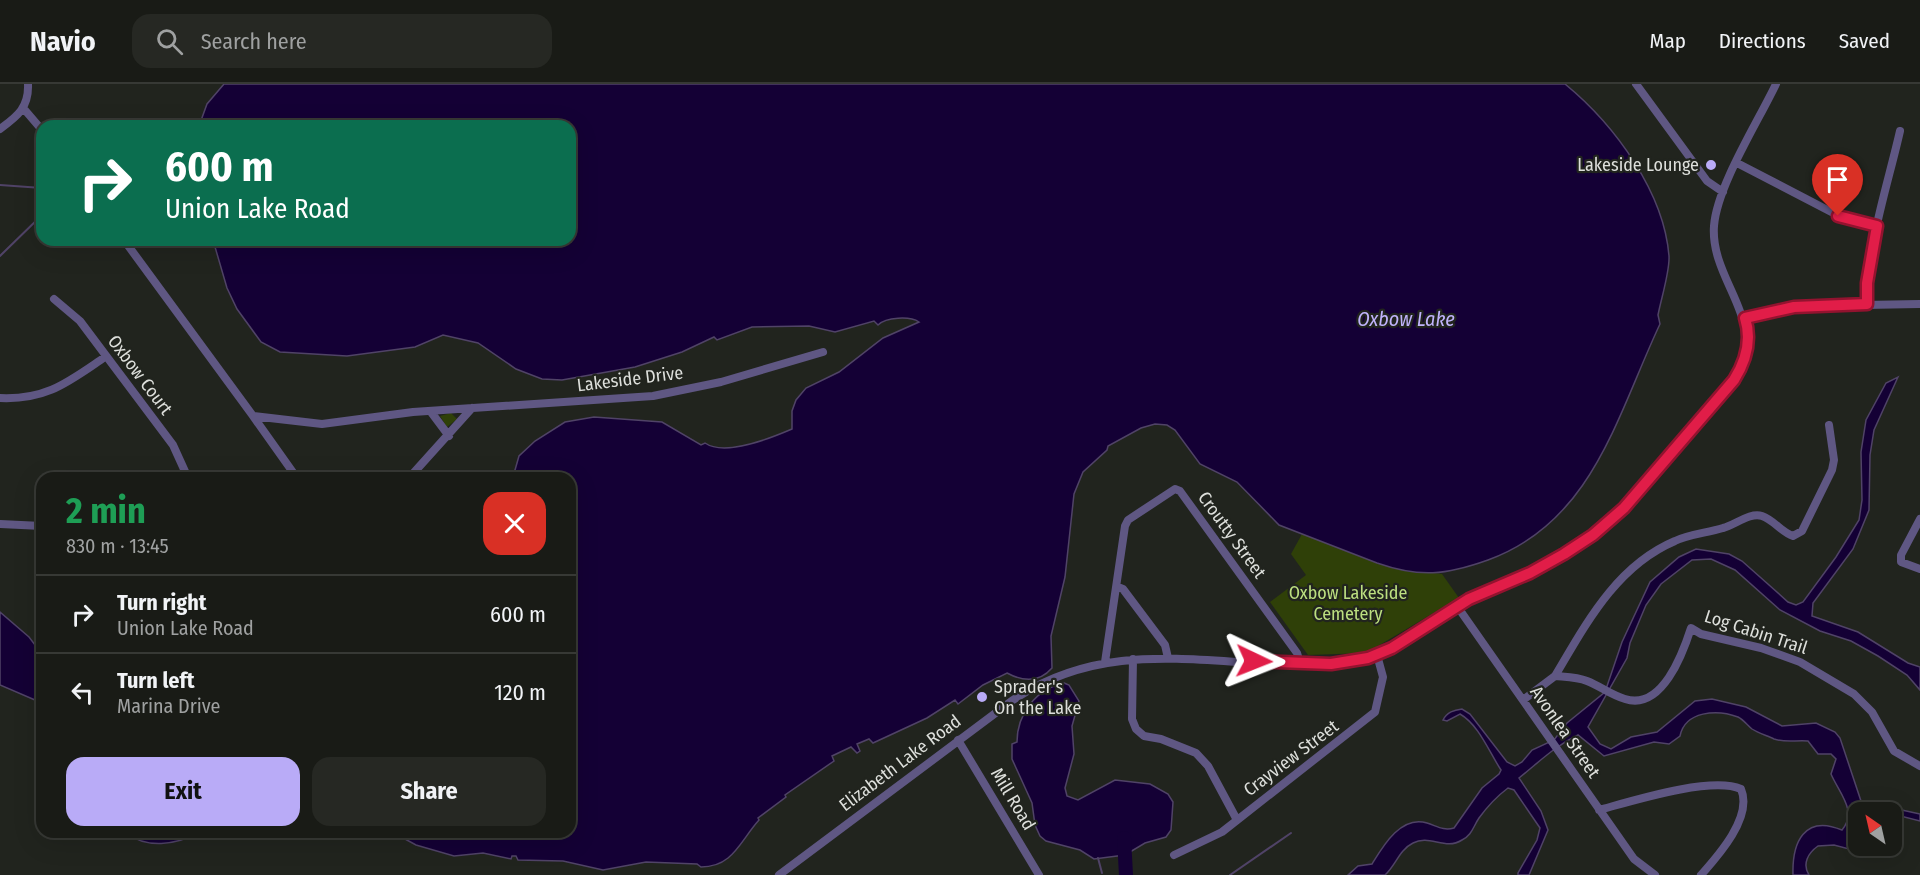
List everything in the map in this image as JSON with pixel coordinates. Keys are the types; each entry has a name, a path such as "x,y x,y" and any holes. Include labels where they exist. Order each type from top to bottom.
{"street":[{"path":"0,129 24,109 28,99 28,84"},
{"path":"1636,84 1707,181 1723,192"},
{"name":"Elizabeth Lake Road","path":"779,875 958,740 1036,686 1070,671 1105,662 1133,659 1355,662 1377,655 1457,606 1564,554 1593,535 1624,508 1734,380 1743,364 1748,335 1745,318 1721,269 1714,245 1715,215 1723,192 1776,84"},
{"path":"24,109 36,122"},
{"path":"1867,304 1868,276 1877,226 1900,131"},
{"path":"1737,163 1841,218 1877,226"},
{"path":"128,246 293,472"},
{"name":"Oxbow Court","path":"54,299 80,321 173,445 185,472"},
{"path":"1745,318 1794,307 1920,304"},
{"name":"Lakeside Drive","path":"253,416 322,424 472,408 653,396 722,382 824,351"},
{"path":"0,398 33,398 48,393 105,357"},
{"path":"415,472 472,408"},
{"path":"431,412 448,436"},
{"path":"1523,700 1555,676 1596,607 1613,587 1646,557 1673,541 1761,515 1787,534 1798,534 1805,526 1832,470 1829,425"},
{"name":"Croutty Street","path":"1118,586 1125,526 1128,520 1175,489 1180,491 1297,653 1300,663"},
{"path":"1920,519 1901,555 1901,562 1920,569"},
{"path":"0,524 36,526"},
{"path":"1105,662 1118,586 1123,589 1165,645 1168,658"},
{"name":"Avonlea Street","path":"1457,606 1642,871 1655,875"},
{"name":"Log Cabin Trail","path":"1555,676 1586,681 1625,699 1634,700 1648,696 1665,683 1679,664 1691,628 1701,634 1761,648 1800,662 1854,694 1872,712 1894,751 1920,766"},
{"name":"Crayview Street","path":"1174,855 1222,832 1375,712 1383,676 1377,655"},
{"path":"1133,659 1132,719 1136,729 1144,736 1161,739 1196,753 1208,766 1237,820"},
{"name":"Mill Road","path":"958,740 1039,875"},
{"path":"1599,810 1695,788 1731,785 1741,789 1744,802 1740,818 1701,875"}],"green space":[{"path":"451,413 457,419 447,427 440,416"},
{"name":"Oxbow Lakeside Cemetery","path":"1302,534 1392,568 1442,574 1459,598 1366,653 1308,655 1270,602 1306,575 1291,554"}],"water":[{"name":"Oxbow Lake","path":"224,84 1565,84 1584,101 1619,140 1647,185 1658,208 1665,232 1669,256 1668,269 1658,315 1660,324 1597,462 1577,493 1553,520 1524,543 1488,560 1459,569 1420,573 1392,568 1279,525 1237,482 1200,464 1175,430 1167,425 1155,424 1141,428 1108,446 1107,450 1083,472 1074,494 1065,577 1051,636 1052,668 1047,673 1036,678 1024,679 1007,673 983,685 958,704 955,700 927,718 873,743 869,739 857,744 860,751 857,753 851,747 832,756 834,761 785,795 786,797 758,818 759,820 735,851 721,863 712,866 646,862 603,870 563,861 518,860 516,856 512,856 511,859 483,853 454,856 416,845 403,838 576,838 576,472 513,472 519,456 535,441 565,422 594,417 662,422 701,445 705,443 714,447 736,447 761,441 792,429 792,411 796,400 806,388 839,372 883,338 919,322 898,318 878,325 874,321 835,332 809,326 752,327 717,340 714,337 682,352 635,367 562,380 542,379 516,369 478,343 443,335 415,347 347,356 280,352 261,342 237,309 227,288 215,246 576,246 576,120 201,120 207,104"},
{"path":"1898,377 1874,430 1870,455 1869,510 1853,549 1813,603 1812,616 1858,632 1908,663 1920,667 1920,690 1907,675 1878,656 1851,641 1820,631 1780,610 1735,570 1711,559 1692,560 1661,584 1646,605 1630,643 1627,658 1588,727 1600,744 1611,749 1631,737 1657,732 1695,701 1712,699 1746,707 1782,726 1816,723 1835,732 1840,738 1861,801 1866,802 1848,802 1848,809 1831,774 1836,759 1831,754 1818,754 1808,741 1774,739 1757,732 1738,717 1730,714 1703,714 1688,721 1680,736 1669,744 1654,742 1604,756 1578,735 1554,749 1519,778 1541,811 1548,830 1529,875 1518,875 1518,873 1537,840 1540,828 1514,790 1508,788 1489,806 1470,833 1462,840 1450,844 1419,841 1404,850 1385,875 1348,875 1358,866 1372,864 1387,841 1409,824 1418,822 1443,829 1454,828 1482,788 1499,774 1501,770 1473,725 1460,714 1447,721 1443,720 1447,715 1462,709 1470,714 1507,762 1515,766 1522,762 1532,750 1554,740 1567,723 1605,692 1622,642 1650,582 1679,557 1696,549 1729,554 1742,561 1788,602 1796,605 1803,602 1836,557 1859,520 1862,500 1861,452 1866,420 1886,383"},
{"path":"0,612 29,637 36,646 36,700 0,685"},
{"path":"1064,683 1069,685 1079,701 1072,726 1074,754 1065,788 1067,796 1078,800 1115,780 1150,784 1168,794 1173,802 1171,830 1166,837 1145,843 1125,855 1094,859 1080,850 1046,841 1040,836 1035,825 1032,803 1012,759 1012,744 1017,742 1020,722 1030,704 1045,691"},
{"path":"1902,810 1920,814 1920,821 1902,816"},
{"path":"1848,816 1848,849 1834,845 1818,846 1807,859 1806,867 1809,875 1793,875 1795,852 1803,834 1818,826 1829,826 1842,830"},
{"path":"134,838 186,838 161,844"}],"waterway":[{"path":"0,185 36,188"},
{"path":"0,256 36,221"},
{"path":"1230,875 1291,833"},
{"path":"1124,838 1126,875"},
{"path":"1098,858 1102,873"}],"place":[{"name":"Lakeside Lounge","path":"1711,165"},
{"name":"Sprader's On the Lake","path":"982,697"}],"route":[{"path":"1254,661 1331,664 1355,662 1377,655 1396,646 1469,599 1541,567 1593,535 1624,508 1722,397 1734,380 1743,364 1747,349 1748,329 1745,318 1794,307 1867,304 1867,283 1877,226 1838,216"}]}
